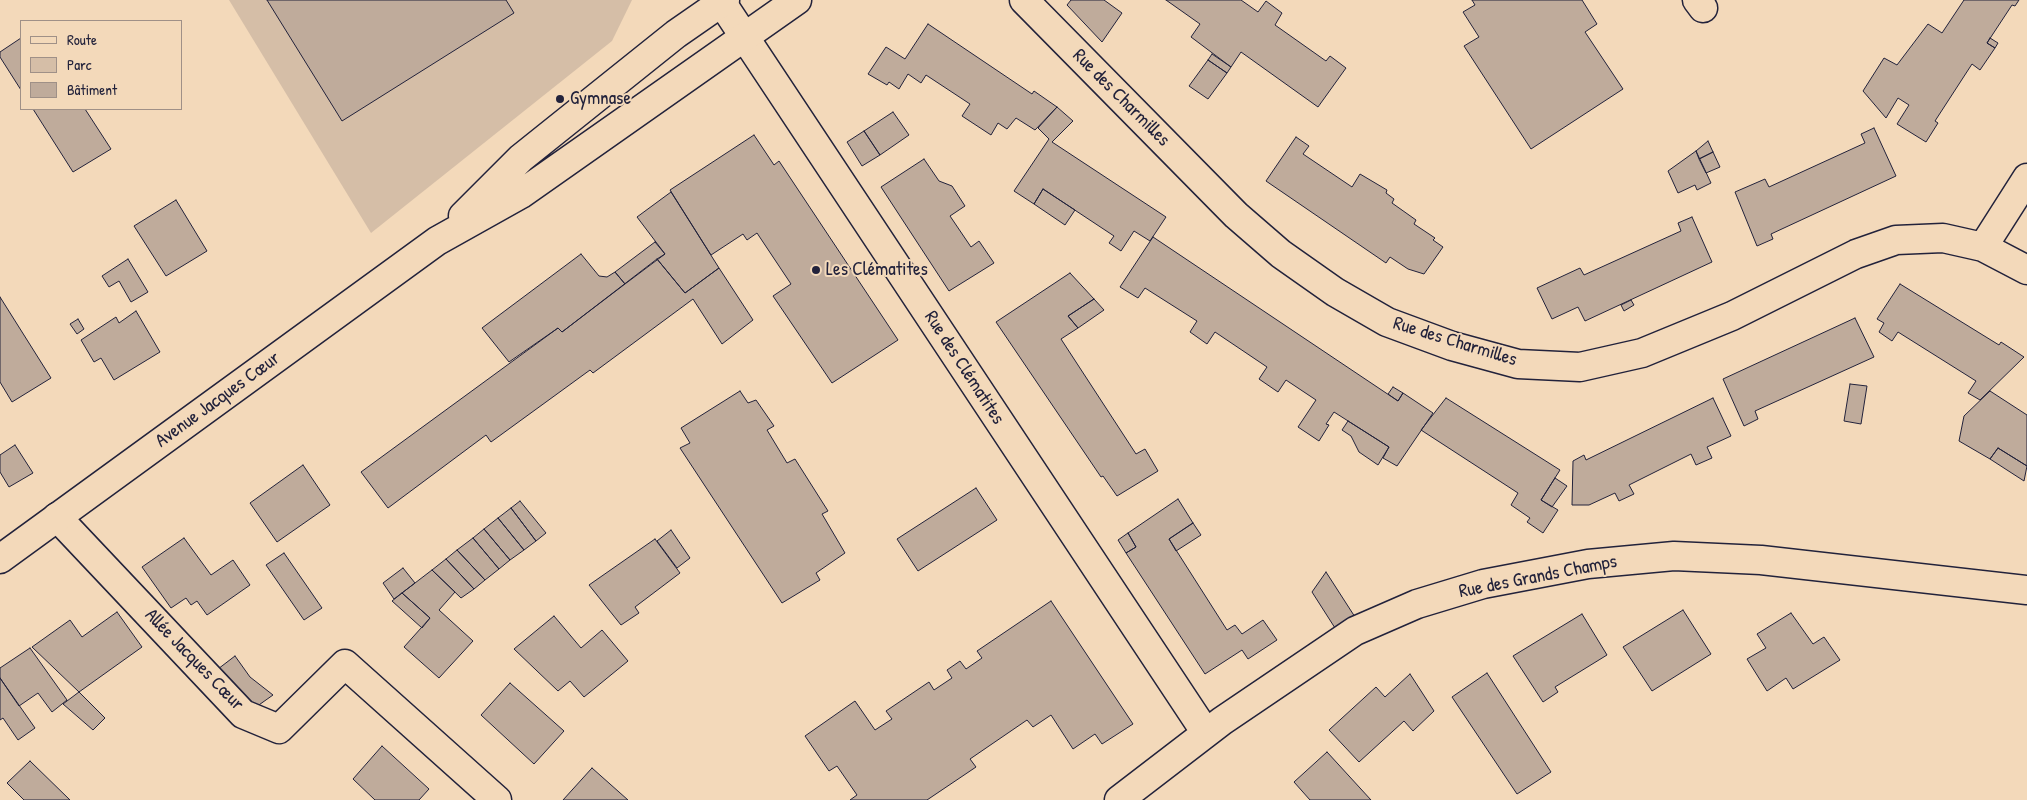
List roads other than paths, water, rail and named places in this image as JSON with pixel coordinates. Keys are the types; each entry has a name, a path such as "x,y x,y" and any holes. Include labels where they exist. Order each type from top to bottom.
{"street":[{"name":"Avenue Jacques Cœur","path":"0,559 437,242 521,194 797,0"},
{"name":"Rue des Charmilles","path":"1024,0 1236,215 1280,254 1335,292 1387,322 1452,346 1518,364 1580,367 1642,353 1732,316 1856,254 1896,240 1943,238 1983,247 2027,270"},
{"name":"Avenue Jacques Cœur","path":"437,242 521,158 676,34 722,1"},
{"name":"Rue des Clématites","path":"722,1 744,37 1206,733"},
{"path":"1983,247 2027,178"},
{"name":"Allée Jacques Cœur","path":"57,517 243,714 279,729 345,664 497,800"},
{"name":"Rue des Grands Champs","path":"1118,800 1206,733 1355,631 1417,604 1483,584 1588,564 1674,556 1761,560 2027,590"}],"place":[{"name":"Gymnase","path":"560,99"},
{"name":"Les Clématites","path":"816,270"}]}
